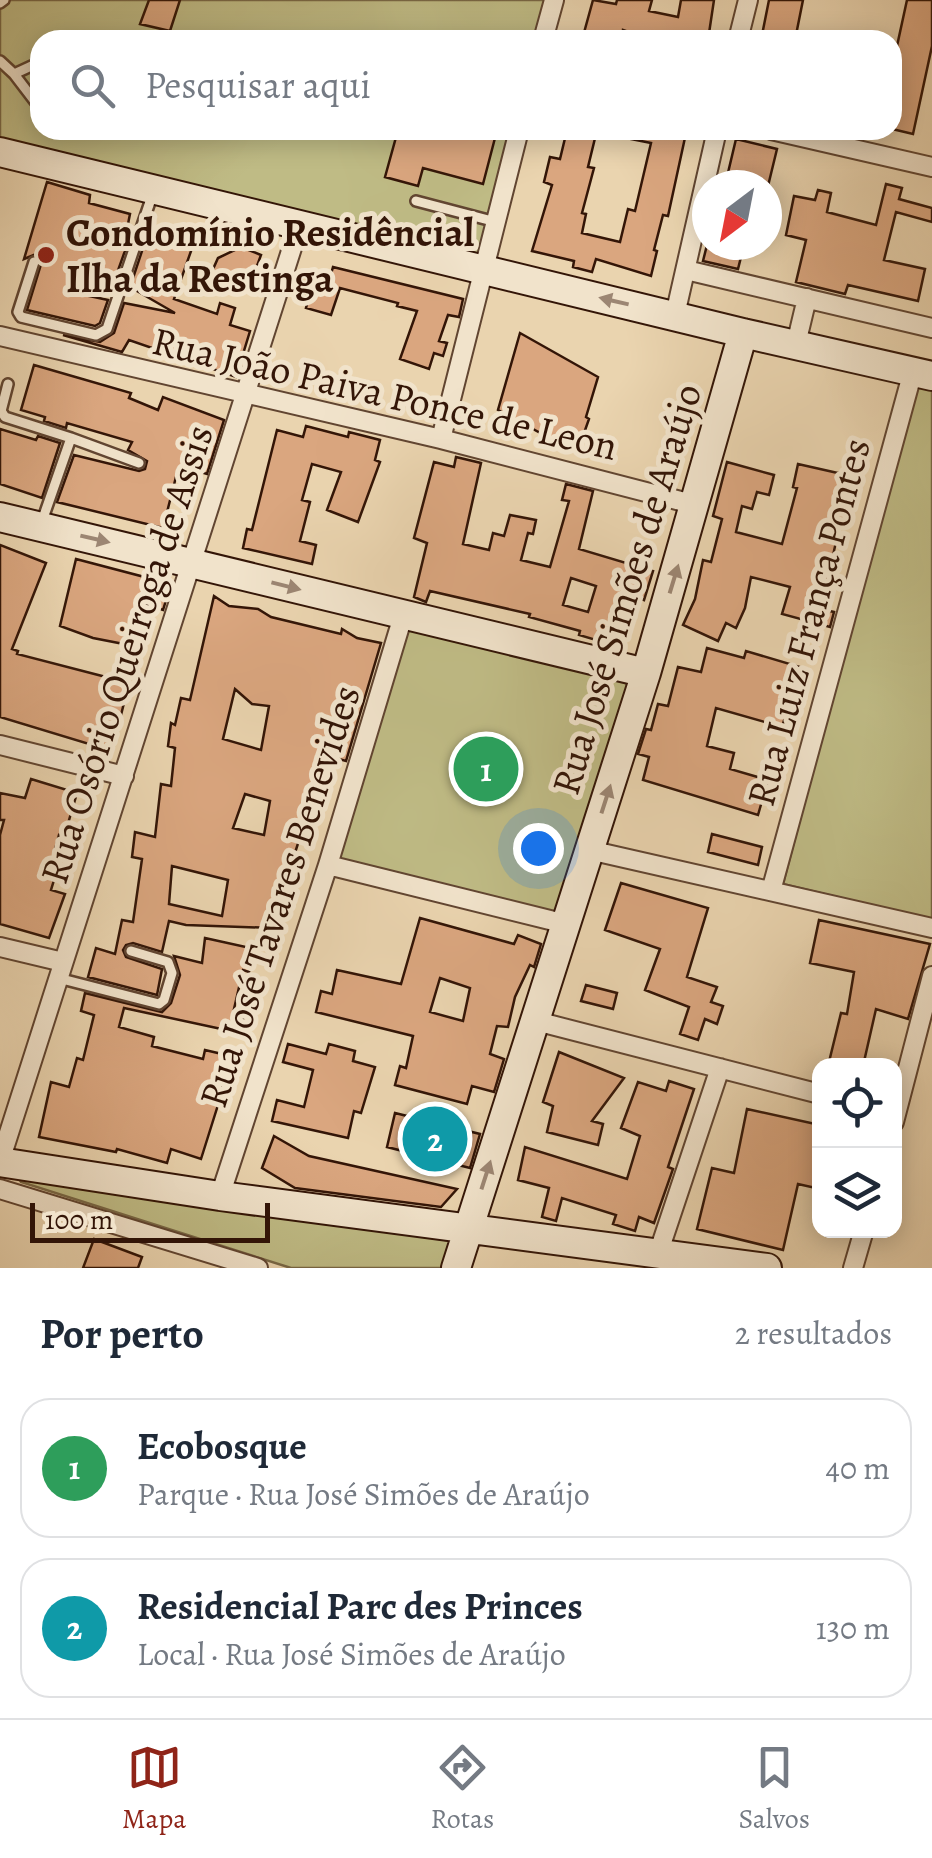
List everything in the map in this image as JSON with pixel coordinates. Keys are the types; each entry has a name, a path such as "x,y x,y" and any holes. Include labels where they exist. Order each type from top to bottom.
{"street":[{"path":"546,30 554,0"},
{"path":"740,30 748,0"},
{"path":"442,439 516,140"},
{"path":"675,315 716,140"},
{"path":"815,140 932,167"},
{"path":"0,152 62,175 154,190 743,334 922,373"},
{"name":"Rua Osório Queiroga de Assis","path":"0,1161 299,226"},
{"path":"686,270 932,328"},
{"path":"796,344 807,298"},
{"name":"Rua José Simões de Araújo","path":"456,1268 646,672 743,334"},
{"name":"Rua João Paiva Ponce de Leon","path":"0,336 442,439 696,505"},
{"name":"Rua Luiz França Pontes","path":"771,891 922,373"},
{"path":"0,517 646,672"},
{"name":"Rua José Tavares Benevides","path":"220,1196 328,865 403,616"},
{"path":"0,745 124,776"},
{"path":"590,850 932,928"},
{"path":"328,865 566,924"},
{"path":"0,947 61,970"},
{"path":"902,1100 924,1049 932,976"},
{"path":"536,1021 812,1092"},
{"path":"658,1254 720,1068"},
{"path":"0,1161 220,1196 767,1268"},
{"path":"0,1188 258,1268"},
{"path":"853,1268 862,1238"}],"lane":[{"path":"0,60 30,95"},
{"path":"14,74 30,67"},
{"path":"34,262 18,312 21,317 96,335 107,330 154,190"},
{"path":"416,200 496,222"},
{"path":"8,384 1,411 5,417 140,463"},
{"path":"40,526 70,438"},
{"path":"61,970 158,1004 164,1000 172,972 168,962 131,951"}],"shaded area":[{"path":"0,0 557,0 549,30 30,30 30,140 519,140 485,270 0,148"},
{"path":"915,381 932,385 932,920 783,884"},
{"path":"403,616 646,673 566,924 328,865"},
{"path":"16,1175 452,1241 445,1268 291,1268 21,1182"}],"building":[{"path":"149,0 180,0 170,30 140,24"},
{"path":"593,0 616,4 617,0 652,0 649,11 678,17 681,0 714,0 710,30 585,30"},
{"path":"769,0 803,0 797,30 763,30"},
{"path":"907,0 932,0 932,46 913,134 902,131 900,30"},
{"path":"395,140 494,140 483,184 423,168 418,186 385,177"},
{"path":"565,140 595,140 588,167 594,168 582,213 586,214 582,233 620,242 628,209 635,211 651,143 636,140 684,140 668,216 663,215 654,250 657,251 651,276 596,259 592,272 573,267 574,261 532,251 552,185 544,182 550,157 560,159"},
{"path":"736,140 777,149 772,170 729,170"},
{"name":"Condomínio Residêncial Ilha da Restinga","path":"47,182 90,195 89,203 130,214 127,229 132,231 115,279 86,262 80,294 108,300 100,323 95,326 27,310 42,261 36,254 24,259"},
{"path":"886,184 902,188 899,199 932,208 932,222 896,212 884,260 925,269 918,301 848,285 845,294 796,282 806,240 786,235 794,196 815,200 818,190 831,193 827,212 876,225"},
{"path":"170,228 196,237 174,299 217,314 220,303 235,308 230,325 250,331 236,377 129,340 122,352 63,335 100,342 114,333 124,303 175,313 130,287 147,236 166,240"},
{"path":"241,247 261,255 254,274 248,277 250,281 223,294 227,284 210,276 218,258"},
{"path":"703,260 740,260 738,269"},
{"path":"333,267 463,299 459,317 448,315 439,341 447,343 443,356 434,353 429,369 400,359 417,311 397,306 398,303 340,288 331,315 306,308 312,288 326,292"},
{"path":"520,333 598,377 577,453 498,410"},
{"path":"34,365 131,393 129,398 158,410 163,397 224,420 207,474 178,469 163,528 57,502 74,455 139,471 145,469 147,461 128,450 132,442 67,423 66,428 21,410"},
{"path":"306,426 348,437 349,432 380,440 375,460 380,462 358,522 327,510 341,472 312,464 302,500 310,502 300,541 316,545 312,564 243,548 247,529 252,530 277,430 303,437"},
{"path":"0,429 60,443 42,498 0,484"},
{"path":"456,457 481,463 463,544 489,550 493,533 504,536 510,515 536,520 521,560 550,567 569,501 562,500 566,484 593,491 579,549 653,571 644,600 636,597 631,613 616,608 606,643 579,635 580,631 529,617 530,614 430,591 426,602 414,597 427,543 414,538 434,462 454,467","holes":["571,578 596,586 588,612 563,605"]},
{"path":"727,462 774,475 769,495 757,492 752,509 742,506 736,532 782,544 797,488 793,487 798,464 851,476 845,503 851,504 846,526 840,524 821,609 834,612 830,627 782,614 790,587 751,577 736,628 726,623 718,641 683,625 695,599 703,560 711,562 722,519 713,516"},
{"path":"0,545 46,563 12,649 17,654 129,683 112,751 0,717"},
{"path":"76,559 171,584 163,610 144,604 134,646 60,626"},
{"path":"214,596 229,606 258,609 271,617 341,634 342,629 357,638 381,643 346,761 328,756 312,818 304,838 300,837 288,875 294,876 291,894 286,893 274,928 169,921 162,952 133,943 126,945 126,957 162,969 157,995 88,977 96,948 115,954 122,920 133,922 142,859 132,857 135,832 155,837 161,784 171,786 175,748 168,746 171,723 175,725 181,698 190,700","holes":["235,689 252,704 269,706 261,750 223,739","245,794 270,801 264,835 233,828","172,866 228,880 222,916 169,904"]},
{"path":"707,648 744,658 746,651 800,667 782,727 716,708 707,746 734,753 730,769 768,780 758,815 643,780 649,757 638,754 646,729 651,730 658,704 668,706 678,667 701,672"},
{"path":"31,779 77,793 47,878 54,880 51,890 65,894 49,938 0,924 0,835 4,820 0,820 0,793 25,798"},
{"path":"712,834 762,847 758,865 708,852"},
{"path":"621,883 708,908 687,977 717,987 711,1002 723,1006 717,1024 705,1019 698,1040 680,1034 689,1007 645,990 660,949 605,930"},
{"path":"420,918 514,944 518,935 541,944 534,967 530,965 515,997 508,1027 497,1026 490,1054 504,1059 494,1092 472,1086 467,1104 395,1085 400,1066 406,1068 413,1036 316,1012 321,991 332,994 337,970 401,984","holes":["440,978 470,988 463,1021 430,1012"]},
{"path":"819,920 930,944 908,1019 876,1009 865,1058 830,1058 841,1013 847,1014 854,972 810,963"},
{"path":"205,938 255,949 249,972 243,970 234,1009 245,1011 240,1033 124,1008 119,1027 154,1037 152,1046 203,1059 205,1050 222,1054 219,1066 225,1068 223,1089 201,1159 171,1149 167,1163 117,1149 116,1152 39,1137 51,1082 69,1087 77,1058 83,1060 94,1015 81,1011 85,993 162,1012 171,1003 180,975 174,956 202,963"},
{"path":"586,985 617,993 613,1009 581,1001"},
{"path":"288,1044 326,1054 329,1044 355,1051 353,1061 375,1067 361,1113 354,1111 348,1138 272,1121 277,1100 304,1107 313,1070 283,1062"},
{"path":"559,1052 624,1078 592,1121 603,1124 598,1145 547,1132 553,1106 543,1102"},
{"path":"669,1081 694,1089 654,1223 639,1217 635,1231 613,1224 616,1215 562,1198 556,1221 542,1217 549,1188 518,1180 525,1147 627,1179 640,1136 621,1128 638,1082 666,1091"},
{"path":"747,1109 812,1123 812,1187 798,1184 783,1250 697,1229 712,1168 734,1173"},
{"path":"395,1113 480,1134 470,1168 387,1147"},
{"path":"274,1136 309,1156 457,1189 441,1207 295,1188 262,1168"},
{"path":"94,1239 142,1257 138,1268 83,1268"}],"place":[{"name":"Condomínio Residêncial Ilha da Restinga","path":"46,255"},
{"name":"Ecobosque","path":"486,769"},
{"name":"Residencial Parc des Princes","path":"435,1139"}]}
